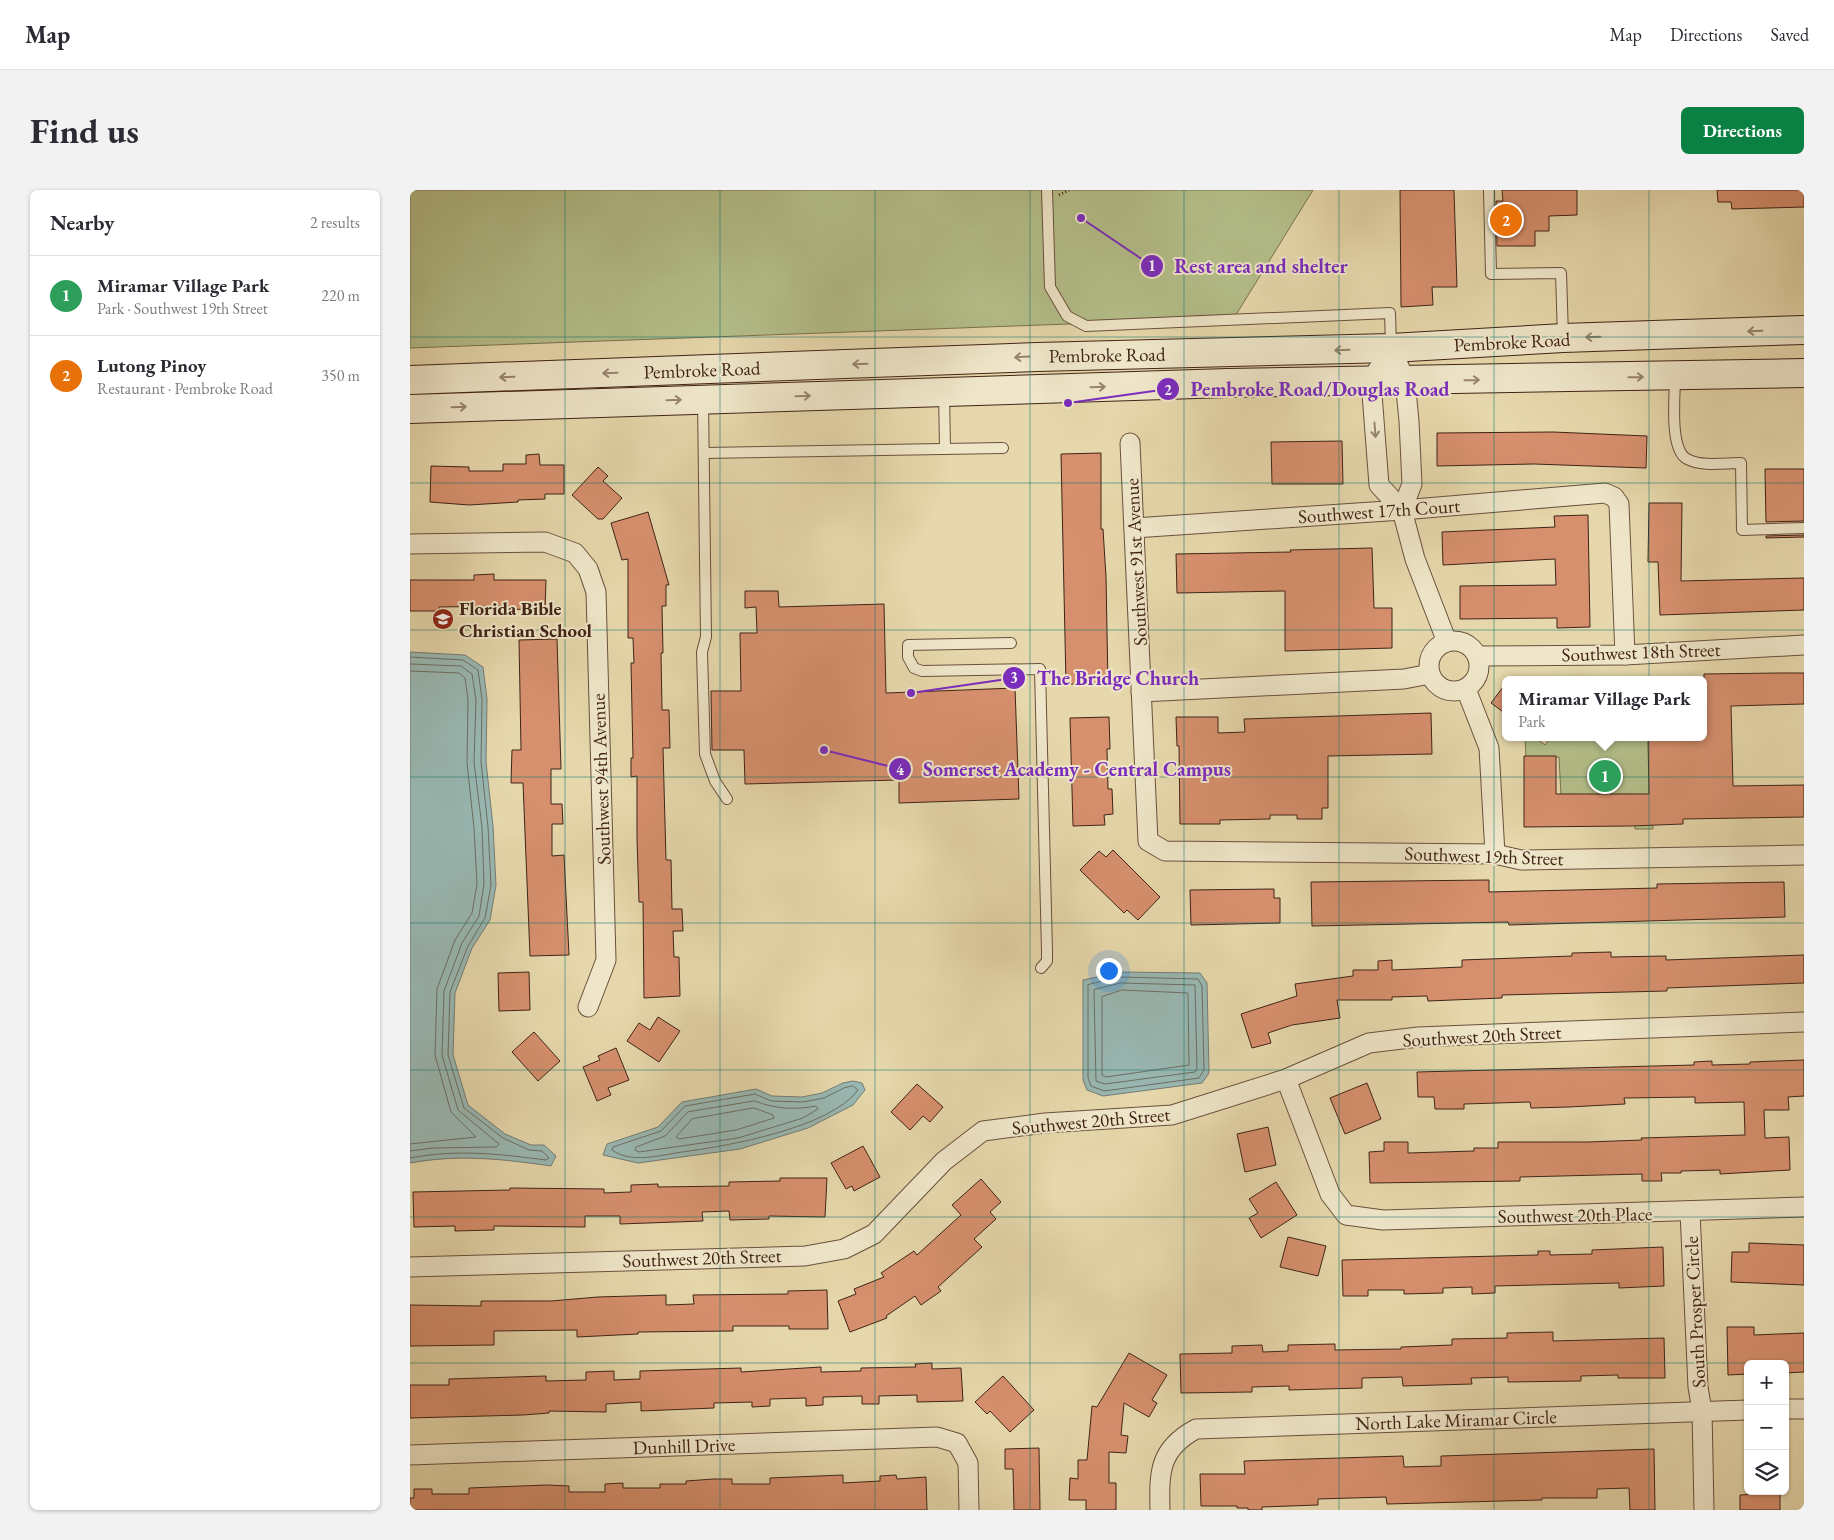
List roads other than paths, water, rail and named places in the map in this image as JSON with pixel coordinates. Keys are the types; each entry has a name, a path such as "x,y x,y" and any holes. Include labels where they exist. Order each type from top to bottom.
{"main road":[{"name":"Pembroke Road","path":"410,380 1037,356 1391,348 1563,338 1804,330"},
{"path":"943,361 944,392"},
{"name":"Pembroke Road","path":"410,409 1405,380 1804,374"}],"street":[{"path":"1391,348 1405,380 1412,484 1402,510"},
{"path":"1391,348 1371,381 1379,485 1402,510 1415,559 1448,642"},
{"name":"Southwest 91st Avenue","path":"1130,443 1148,841 1165,851"},
{"name":"Southwest 17th Court","path":"1134,528 1402,510 1605,493 1614,497 1619,504 1625,655"},
{"name":"Southwest 94th Avenue","path":"410,544 544,542 575,553 588,569 596,592 606,960 588,1007"},
{"path":"1448,642 1463,644 1472,649 1477,656 1480,666 1478,675 1466,689 1454,692 1444,688 1436,684 1430,674 1432,657 1436,649 1448,642"},
{"name":"Southwest 18th Street","path":"1477,656 1625,655 1804,645"},
{"path":"1142,692 1404,680 1430,674"},
{"path":"1466,689 1489,748 1495,854"},
{"name":"Southwest 19th Street","path":"1165,851 1495,854 1521,860 1804,855"},
{"name":"Southwest 20th Street","path":"410,1267 805,1256 844,1249 874,1234 944,1161 983,1131 1045,1123 1172,1115 1286,1079 1369,1043 1418,1037 1804,1022"},
{"name":"Southwest 20th Place","path":"1286,1079 1330,1194 1346,1216 1383,1220 1804,1207"},
{"name":"South Prosper Circle","path":"1690,1212 1698,1387 1702,1411 1704,1510"},
{"path":"1789,1409 1804,1409"},
{"name":"North Lake Miramar Circle","path":"1160,1510 1162,1463 1170,1448 1182,1436 1196,1429 1744,1410"},
{"name":"Dunhill Drive","path":"410,1455 937,1437 957,1443 968,1463 969,1510"}],"lane":[{"path":"1047,190 1050,287 1067,316 1086,326 1390,313 1391,348"},
{"path":"1489,190 1491,274 1561,273 1563,338"},
{"path":"1675,377 1675,432 1679,451 1687,459 1705,464 1741,463 1742,530 1804,528"},
{"path":"944,392 945,449"},
{"path":"703,399 706,637 702,652 705,754 726,799"},
{"path":"704,453 1003,448"},
{"path":"1011,643 908,645 908,657 914,668 922,672 1040,669 1048,951 1048,961 1041,968"}],"water":[{"path":"410,652 465,655 483,667 487,699 486,762 493,826 496,885 490,920 472,948 455,993 453,1055 468,1105 505,1134 531,1145 544,1145 556,1156 551,1166 515,1161 463,1158 410,1163"},
{"path":"1120,972 1200,973 1207,983 1209,1073 1202,1083 1103,1096 1087,1090 1083,1080 1083,980"},
{"path":"853,1081 862,1083 865,1090 853,1105 808,1128 740,1149 638,1163 603,1155 607,1144 658,1127 682,1102 756,1089 772,1096 802,1097 822,1093 843,1083"}],"place":[{"name":"Rest area and shelter","path":"1081,218"},
{"name":"Lutong Pinoy","path":"1506,220"},
{"name":"Pembroke Road/Douglas Road","path":"1068,403"},
{"name":"Florida Bible Christian School","path":"443,619"},
{"name":"The Bridge Church","path":"911,693"},
{"name":"Somerset Academy - Central Campus","path":"824,750"},
{"name":"Miramar Village Park","path":"1605,776"}]}
